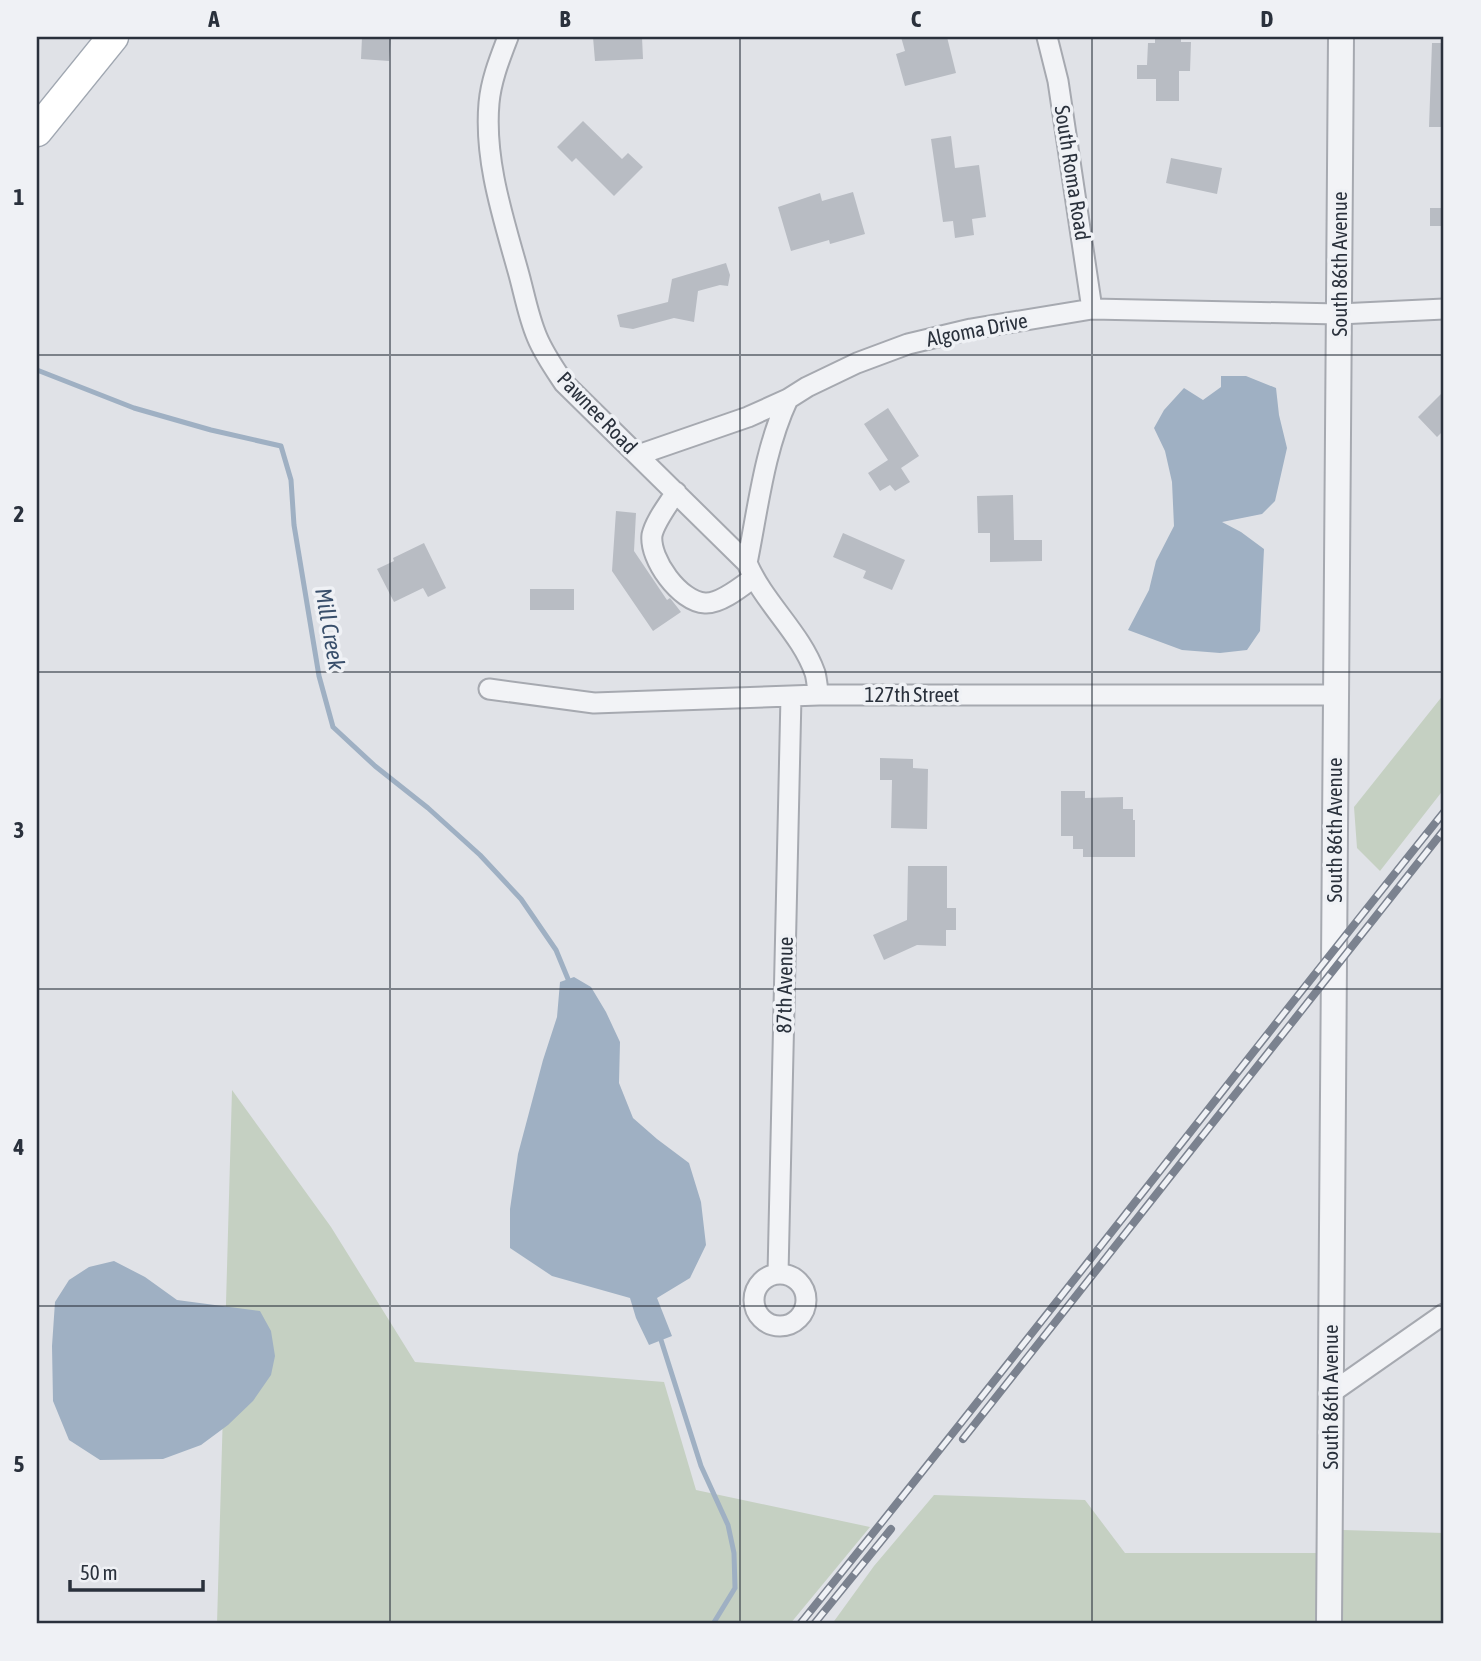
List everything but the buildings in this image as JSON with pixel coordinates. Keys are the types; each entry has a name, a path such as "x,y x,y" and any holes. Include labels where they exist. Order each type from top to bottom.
{"main road":[{"path":"37,131 113,37"}],"street":[{"name":"Pawnee Road","path":"508,37 493,80 489,103 493,173 536,335 548,360 564,383 676,492 750,571 807,655 816,675 818,695"},
{"name":"South Roma Road","path":"1047,37 1058,81 1092,309"},
{"name":"South 86th Avenue","path":"1329,1624 1341,37"},
{"name":"Algoma Drive","path":"638,455 747,416 857,363 908,344 971,329 1092,309 1339,314 1444,309"},
{"path":"676,492 652,534 652,549 669,580 687,598 707,603 729,595 750,571 769,452 778,419 788,398"},
{"name":"127th Street","path":"489,690 594,703 818,695 1336,695"},
{"name":"87th Avenue","path":"778,1274 791,696"},
{"path":"1331,1393 1444,1314"}],"green space":[{"path":"1444,694 1444,789 1380,871 1357,848 1354,807"},
{"path":"232,1090 331,1227 415,1362 664,1382 696,1490 870,1527 790,1624 217,1624"},
{"path":"934,1495 1085,1500 1125,1553 1319,1553 1317,1624 832,1624 874,1566"},
{"path":"1343,1530 1444,1533 1444,1624 1340,1624"}],"water":[{"path":"1221,376 1246,376 1276,388 1287,448 1275,501 1262,514 1222,522 1264,549 1260,631 1247,650 1220,653 1182,650 1128,630 1149,590 1156,561 1174,526 1172,482 1165,451 1154,428 1164,410 1184,388 1203,400 1221,387"},
{"path":"574,977 591,987 620,1042 619,1083 633,1118 689,1163 701,1202 706,1245 690,1278 657,1298 672,1336 649,1345 630,1298 552,1276 510,1248 510,1209 518,1154 557,1017 560,982"},
{"path":"114,1261 145,1277 177,1300 260,1311 271,1331 275,1356 271,1375 253,1401 228,1425 201,1445 163,1459 100,1460 69,1440 53,1401 52,1346 55,1302 69,1280 89,1267"}],"waterway":[{"name":"Mill Creek","path":"37,370 134,408 281,446 291,480 294,525 319,676 333,727 480,855 521,899 556,950 568,979"},
{"path":"661,1340 701,1466 728,1525 734,1553 735,1588 713,1624"}],"railway":[{"path":"800,1624 1444,812"},
{"path":"963,1439 1444,830"},
{"path":"814,1624 891,1529"}]}
